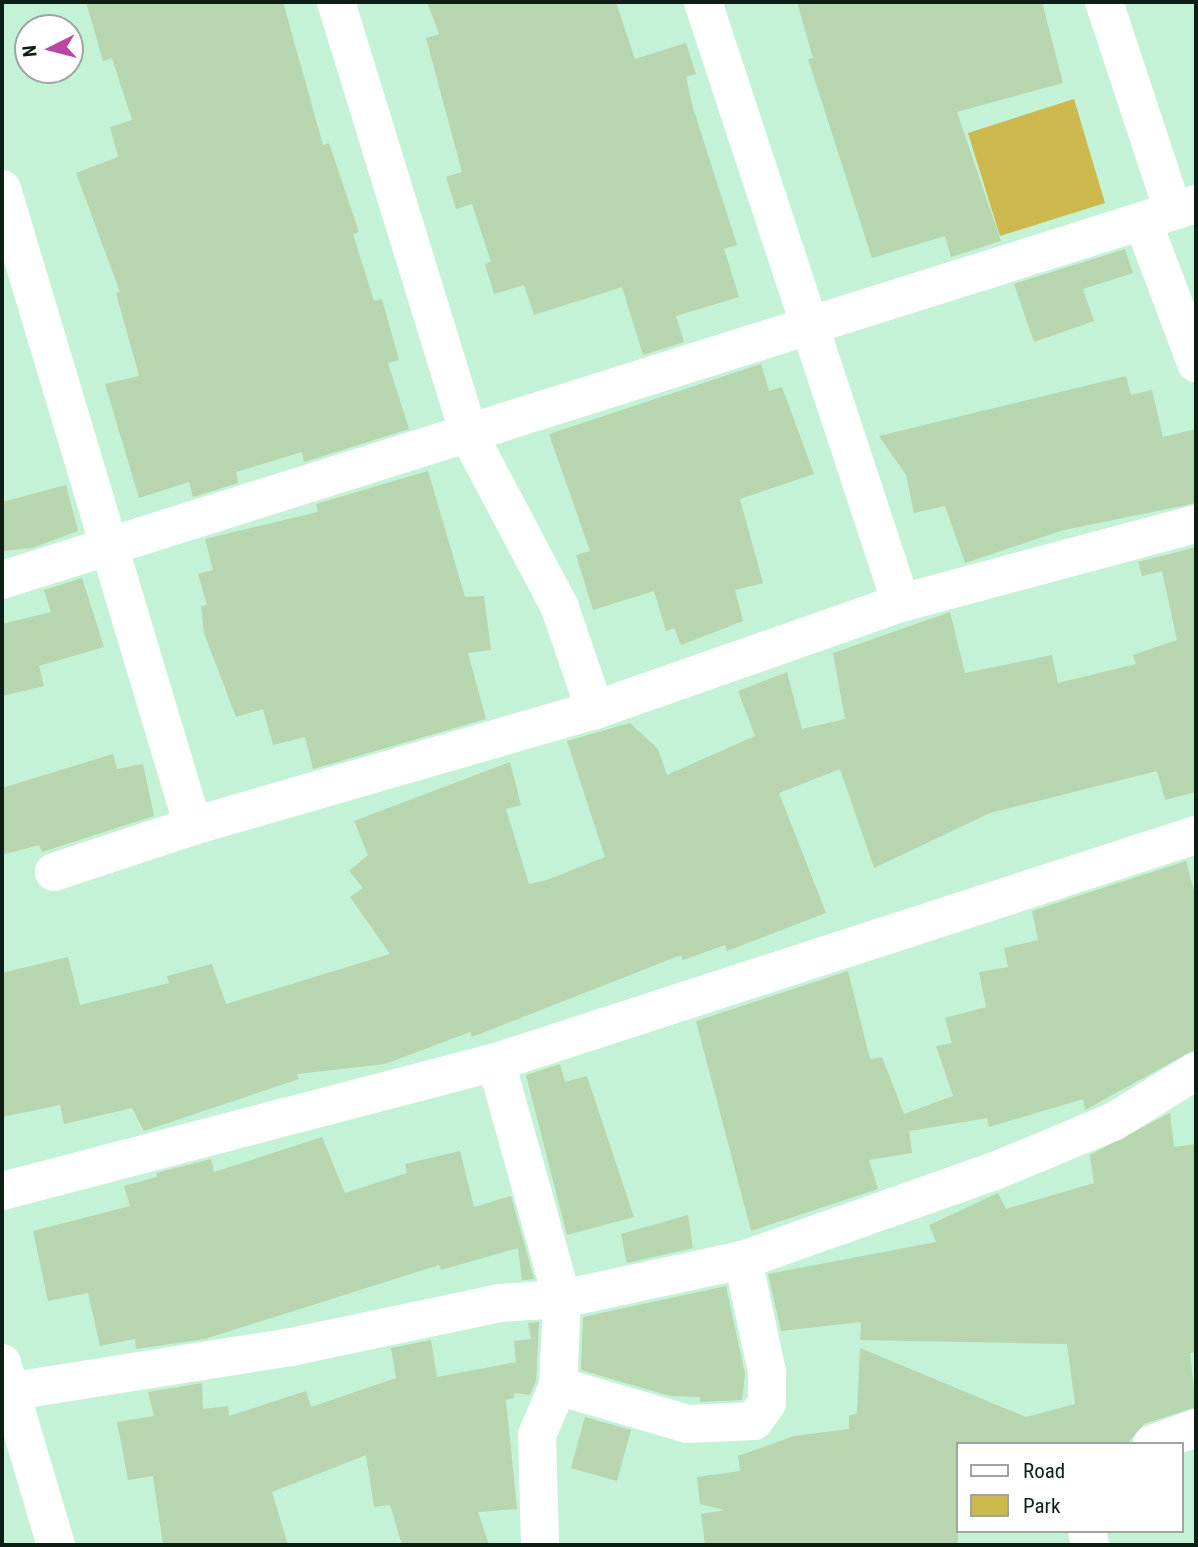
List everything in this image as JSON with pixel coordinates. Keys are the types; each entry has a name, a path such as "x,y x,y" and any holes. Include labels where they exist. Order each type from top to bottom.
{"street":[{"path":"336,2 470,437 560,608 594,710"},
{"path":"703,2 808,328 901,603"},
{"path":"1104,2 1171,212 1196,363"},
{"path":"2,190 193,826"},
{"path":"2,580 470,437 1171,212"},
{"path":"54,872 193,826 594,710 901,603 1196,524"},
{"path":"2,1191 496,1062 1196,835"},
{"path":"496,1062 562,1298 558,1386 537,1435 540,1545"},
{"path":"56,1545 5,1378 291,1347 499,1303 562,1298 743,1260 995,1171 1113,1122 1196,1071"},
{"path":"558,1386 688,1424 754,1421 767,1403 767,1372 743,1260"},
{"path":"1158,1442 1196,1428"}],"green space":[{"path":"1074,99 1105,203 1000,236 968,133"}],"building":[{"path":"86,2 283,2 323,145 329,143 359,232 353,234 374,301 382,299 399,360 388,363 409,429 304,462 302,452 236,472 238,483 193,497 189,482 139,498 105,384 139,376 116,293 120,292 76,173 118,157 110,127 132,120 112,58 103,61"},
{"path":"427,2 616,2 635,59 686,43 696,74 686,77 693,108 737,245 724,249 739,297 676,316 684,342 643,355 622,287 534,315 524,285 494,294 485,264 491,262 472,204 456,209 446,177 462,172 426,38 439,34"},
{"path":"797,2 1042,2 1063,83 957,112 1001,241 951,257 945,236 872,258 808,59 813,58"},
{"path":"1125,249 1133,273 1083,289 1094,321 1034,342 1014,284"},
{"path":"761,364 769,391 782,387 814,474 740,499 763,583 735,590 743,621 681,645 674,628 666,631 654,591 593,610 576,555 590,551 549,434"},
{"path":"1126,376 1131,395 1152,390 1163,437 1196,429 1196,503 1064,530 965,563 945,506 914,513 906,475 879,436"},
{"path":"428,471 465,597 484,596 491,650 468,653 486,719 313,769 305,737 273,745 263,709 236,717 204,633 201,606 207,605 198,574 213,570 205,539 318,512 316,504"},
{"path":"66,485 78,531 32,548 2,551 2,502"},
{"path":"1196,547 1196,792 1165,800 1157,771 990,813 874,868 840,769 779,793 826,913 727,951 725,945 683,960 681,955 472,1037 470,1032 385,1064 297,1074 299,1079 144,1131 132,1108 64,1124 60,1105 2,1117 2,973 68,957 80,1005 169,983 167,976 212,964 226,1004 390,954 350,897 363,888 349,871 368,855 354,821 510,762 521,805 506,809 529,884 547,880 605,857 567,741 630,723 658,749 667,775 755,736 738,691 787,672 802,729 845,719 833,653 950,612 965,673 1052,655 1058,683 1136,664 1133,655 1177,640 1162,571 1142,576 1138,562"},
{"path":"82,578 104,647 39,666 44,686 2,696 2,624 51,612 44,590"},
{"path":"113,754 117,769 143,764 154,816 42,852 39,845 2,855 2,788"},
{"path":"1186,861 1196,898 1196,1049 1085,1110 1083,1099 989,1127 987,1118 909,1131 912,1153 869,1160 878,1189 751,1231 696,1021 848,971 870,1059 882,1057 904,1114 953,1096 936,1046 952,1043 945,1018 986,1007 979,972 1008,967 1004,948 1038,940 1032,911"},
{"path":"560,1064 565,1082 587,1076 634,1217 567,1235 526,1075"},
{"path":"1170,1113 1174,1147 1196,1144 1196,1352 1190,1353 1196,1407 1144,1424 1129,1442 956,1442 958,1545 705,1545 701,1514 725,1510 700,1504 697,1477 740,1471 738,1456 794,1436 849,1429 849,1416 857,1413 860,1348 1026,1417 1075,1404 1067,1344 860,1340 861,1322 781,1331 768,1274 936,1242 929,1225 998,1193 1006,1209 1094,1183 1090,1155"},
{"path":"322,1137 345,1193 407,1173 405,1164 460,1151 474,1207 511,1196 534,1279 522,1280 518,1248 441,1270 439,1265 205,1339 136,1349 135,1339 100,1346 88,1293 48,1301 33,1231 130,1206 124,1186 157,1177 156,1173 211,1159 214,1172"},
{"path":"688,1215 693,1248 627,1263 621,1234"},
{"path":"726,1286 745,1374 742,1400 700,1402 700,1397 670,1396 581,1370 583,1317"},
{"path":"539,1322 536,1381 530,1395 514,1393 514,1398 506,1400 517,1509 478,1512 489,1545 402,1545 390,1505 374,1507 366,1455 272,1492 288,1545 163,1545 153,1476 128,1480 117,1422 154,1416 148,1392 202,1383 203,1409 228,1406 229,1416 306,1391 311,1407 396,1378 391,1348 431,1340 437,1377 516,1362 514,1341 531,1339 528,1323"},
{"path":"585,1417 631,1430 617,1481 571,1468"}]}
